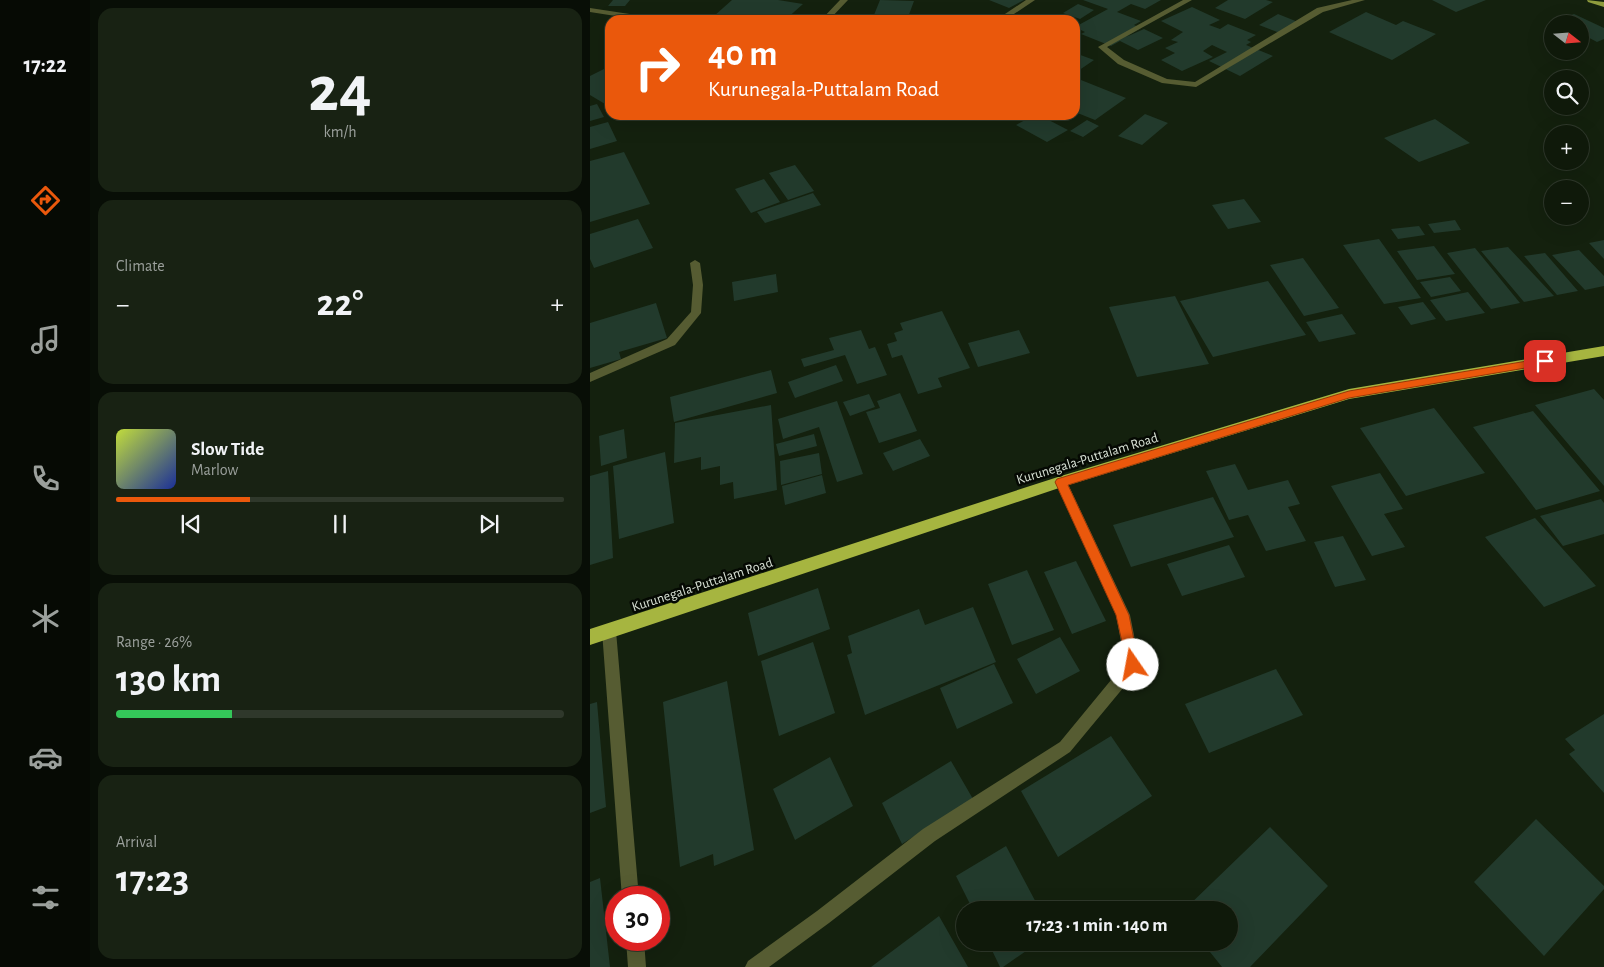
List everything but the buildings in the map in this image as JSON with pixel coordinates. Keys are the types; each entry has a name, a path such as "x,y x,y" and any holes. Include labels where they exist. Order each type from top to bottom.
{"highway":[{"name":"Kurunegala-Puttalam Road","path":"590,637 1061,482 1349,394 1604,351"}],"main road":[{"path":"1591,0 1604,5"}],"street":[{"path":"830,15 844,0"},
{"path":"1008,15 1031,0"},
{"path":"1188,0 1102,46 1121,62 1165,81 1196,84 1320,10 1362,0"},
{"path":"590,10 623,15"},
{"path":"590,378 671,342 696,313 698,285 695,263"},
{"path":"754,967 823,917 929,835 1064,746 1133,665 1122,615 1061,482"},
{"path":"609,631 630,886"},
{"path":"636,951 637,967"}],"route":[{"path":"1133,665 1122,615 1061,482 1349,394 1545,361"}]}
